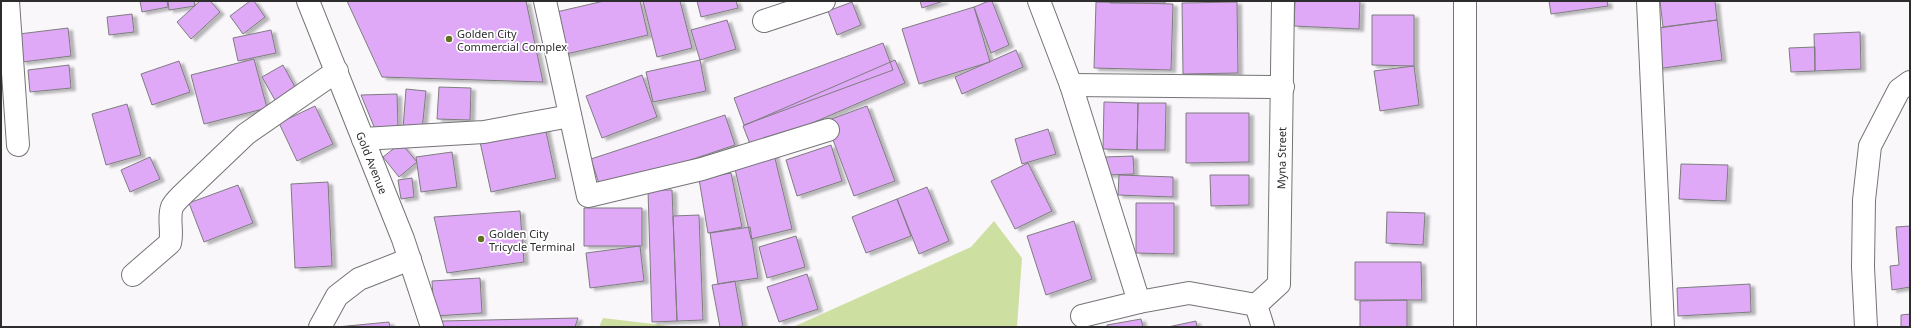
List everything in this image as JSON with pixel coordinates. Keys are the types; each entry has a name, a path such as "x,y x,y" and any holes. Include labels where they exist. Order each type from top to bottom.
{"street":[{"name":"Gold Avenue","path":"308,1 337,71 410,259 432,327"},
{"path":"545,1 588,196 702,168 828,130"},
{"path":"764,21 824,1"},
{"path":"1039,1 1071,85 1140,302"},
{"name":"Myna Street","path":"1256,305 1279,284 1283,87 1283,1"},
{"path":"1465,1 1465,327"},
{"path":"1648,1 1663,327"},
{"path":"6,7 18,145"},
{"path":"133,275 170,243 172,236 172,206 181,196 246,134 337,71"},
{"path":"1866,327 1863,267 1864,207 1870,146 1899,90 1910,82"},
{"path":"1071,85 1283,87"},
{"path":"363,139 484,132 570,116"},
{"path":"320,327 337,296 359,279 410,259"},
{"path":"1082,316 1140,302 1189,293 1256,305 1263,327"}],"green space":[{"path":"994,221 1022,258 1017,327 793,327 971,247"},
{"path":"603,318 678,327 599,327"}],"building":[{"path":"140,1 167,1 168,7 142,12"},
{"path":"168,1 194,1 195,6 169,10"},
{"path":"200,1 210,1 220,12 191,39 177,22"},
{"path":"250,1 254,1 265,17 243,34 230,16"},
{"name":"Golden City Commercial Complex","path":"347,1 526,1 543,82 382,77"},
{"path":"604,1 640,1 648,35 562,55 552,13"},
{"path":"643,1 680,1 692,48 657,57"},
{"path":"697,1 736,1 738,8 701,17"},
{"path":"920,1 944,1 922,8"},
{"path":"992,1 1009,45 991,53 974,7"},
{"path":"1110,1 1165,1 1165,3 1110,3"},
{"path":"1295,1 1360,1 1359,29 1294,26"},
{"path":"1549,1 1607,1 1608,6 1551,14"},
{"path":"1660,1 1715,1 1717,20 1663,27"},
{"path":"852,2 861,25 837,35 828,11"},
{"path":"1096,2 1173,4 1171,70 1094,68"},
{"path":"1237,2 1238,73 1183,74 1182,3"},
{"path":"974,7 990,62 919,84 902,29"},
{"path":"132,14 134,32 109,35 107,17"},
{"path":"1372,15 1414,15 1414,66 1372,65"},
{"path":"727,20 736,49 700,60 691,30"},
{"path":"1717,20 1722,60 1656,69 1651,29"},
{"path":"68,28 71,56 22,62 19,34"},
{"path":"271,30 276,53 238,61 233,38"},
{"path":"1860,32 1861,69 1815,71 1814,34"},
{"path":"883,43 893,70 744,125 734,98"},
{"path":"1815,47 1815,71 1791,72 1789,48"},
{"path":"1016,50 1023,67 962,94 955,77"},
{"path":"254,59 267,108 204,124 191,75"},
{"path":"700,60 706,91 653,102 646,72"},
{"path":"895,60 905,83 752,149 743,126"},
{"path":"179,61 190,92 152,105 141,74"},
{"path":"69,65 71,88 30,92 28,70"},
{"path":"283,65 297,91 276,102 262,77"},
{"path":"1414,66 1419,105 1380,111 1374,71"},
{"path":"642,75 657,117 602,138 586,96"},
{"path":"439,87 471,88 470,120 437,119"},
{"path":"406,89 426,91 422,130 403,129"},
{"path":"397,94 398,127 375,129 361,95"},
{"path":"1104,102 1138,103 1137,150 1103,149"},
{"path":"1138,103 1166,103 1165,150 1137,150"},
{"path":"127,104 141,155 106,165 92,114"},
{"path":"315,106 333,144 297,161 279,123"},
{"path":"867,106 895,181 854,196 826,121"},
{"path":"1186,113 1249,113 1249,162 1186,163"},
{"path":"725,115 735,145 601,190 591,159"},
{"path":"545,127 556,178 491,192 480,142"},
{"path":"1048,129 1056,154 1022,164 1015,139"},
{"path":"401,143 417,162 399,177 383,157"},
{"path":"831,145 842,181 797,196 786,160"},
{"path":"773,150 792,229 751,239 733,160"},
{"path":"452,152 457,187 421,192 416,157"},
{"path":"1133,156 1134,174 1105,175 1105,157"},
{"path":"150,157 160,179 130,192 121,170"},
{"path":"1028,163 1052,211 1015,229 991,181"},
{"path":"1681,164 1728,165 1726,201 1679,199"},
{"path":"731,173 742,227 708,233 699,179"},
{"path":"1119,175 1173,177 1173,197 1118,195"},
{"path":"1210,175 1249,175 1249,205 1211,206"},
{"path":"412,178 414,197 401,199 398,180"},
{"path":"328,182 332,266 295,268 291,184"},
{"path":"238,185 253,223 204,242 189,203"},
{"path":"927,187 949,241 919,254 897,199"},
{"path":"648,190 672,190 677,321 652,322"},
{"path":"897,199 911,236 866,253 852,217"},
{"path":"1136,203 1174,203 1174,254 1136,253"},
{"path":"584,208 642,208 642,246 584,246"},
{"name":"Golden City Tricycle Terminal","path":"520,211 524,262 447,273 434,217"},
{"path":"1387,212 1425,213 1423,245 1386,243"},
{"path":"699,215 703,320 677,321 673,216"},
{"path":"1074,221 1092,279 1046,295 1027,236"},
{"path":"1910,226 1910,287 1892,290 1890,266 1899,265 1896,227"},
{"path":"750,227 758,278 718,284 710,233"},
{"path":"796,236 805,267 767,278 759,247"},
{"path":"640,246 644,281 590,288 586,253"},
{"path":"1355,262 1421,262 1422,300 1355,300"},
{"path":"807,274 818,309 779,322 767,287"},
{"path":"480,278 482,313 434,316 432,281"},
{"path":"735,281 743,327 720,327 712,285"},
{"path":"1750,284 1751,312 1678,316 1677,288"},
{"path":"1407,300 1407,327 1360,327 1360,301"},
{"path":"1910,314 1910,327 1901,327 1901,315"},
{"path":"578,318 575,327 442,327 442,321"},
{"path":"1141,319 1143,327 1107,327 1107,325"},
{"path":"1196,321 1197,327 1168,327"},
{"path":"389,322 390,327 337,327"}],"place":[{"name":"Golden City Commercial Complex","path":"449,39"},
{"name":"Golden City Tricycle Terminal","path":"481,239"}]}
